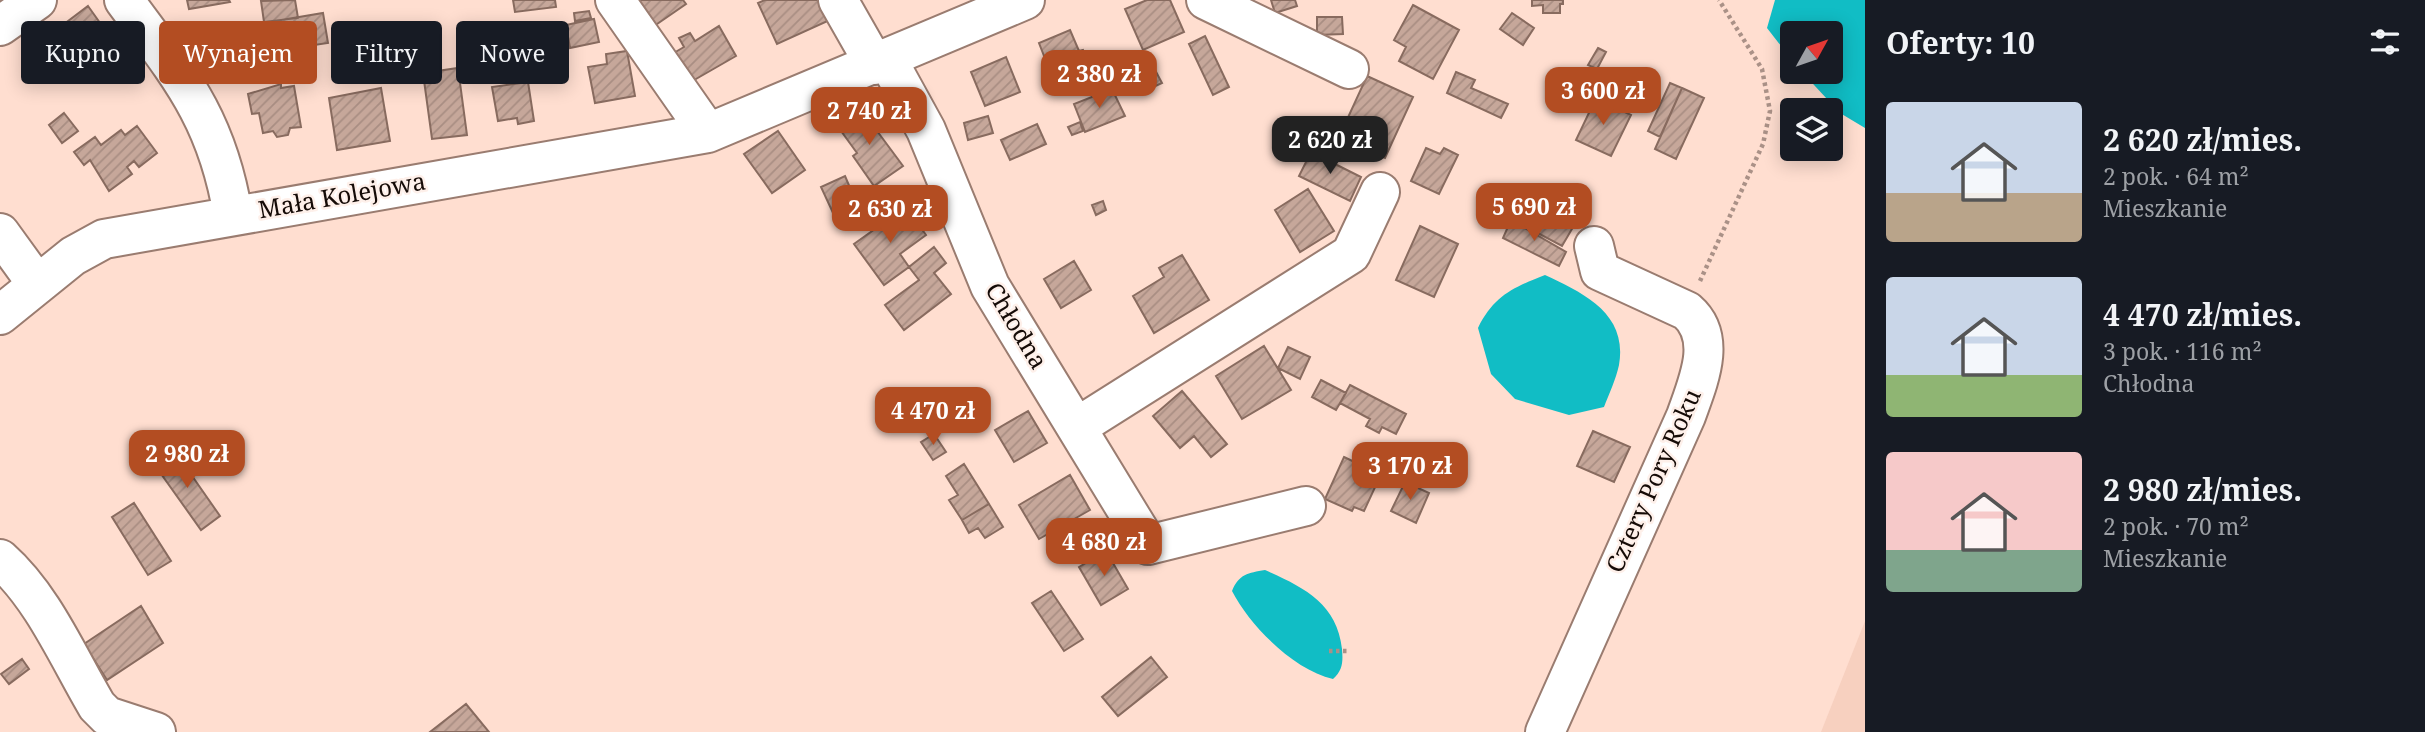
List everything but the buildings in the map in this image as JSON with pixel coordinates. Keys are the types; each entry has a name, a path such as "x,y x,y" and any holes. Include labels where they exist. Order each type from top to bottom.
{"street":[{"path":"0,26 37,0"},
{"path":"124,0 191,90 210,127 226,174 233,215"},
{"path":"615,0 708,133"},
{"path":"838,0 881,62"},
{"path":"1206,0 1349,69"},
{"name":"Mała Kolejowa","path":"0,315 73,256 104,240 233,215 708,133 881,62 1011,3"},
{"name":"Chłodna","path":"881,62 926,130 990,286 1148,545 1306,506"},
{"path":"1077,426 1351,254 1380,192"},
{"path":"0,233 37,284"},
{"path":"1594,246 1600,271 1687,311"},
{"name":"Cztery Pory Roku","path":"1545,732 1699,380 1703,337 1698,321 1687,311"},
{"path":"0,559 33,597 97,706 107,716 156,732"}],"path":[{"path":"1687,311 1763,144 1770,111 1762,69 1719,0"},
{"path":"1329,651 1347,651"}],"shaded area":[{"path":"1865,621 1865,732 1821,732"}],"water":[{"path":"1775,0 1865,0 1865,128 1843,115 1843,98 1826,98 1813,84 1843,84 1843,21 1780,21 1780,45 1767,28"},
{"path":"1545,275 1574,289 1600,307 1617,332 1619,365 1604,407 1569,415 1515,399 1491,374 1478,328 1484,317 1505,294"},
{"path":"1265,570 1305,590 1325,608 1333,620 1339,633 1342,657 1341,669 1333,679 1303,666 1275,645 1240,604 1232,591 1238,581 1249,573"}]}
